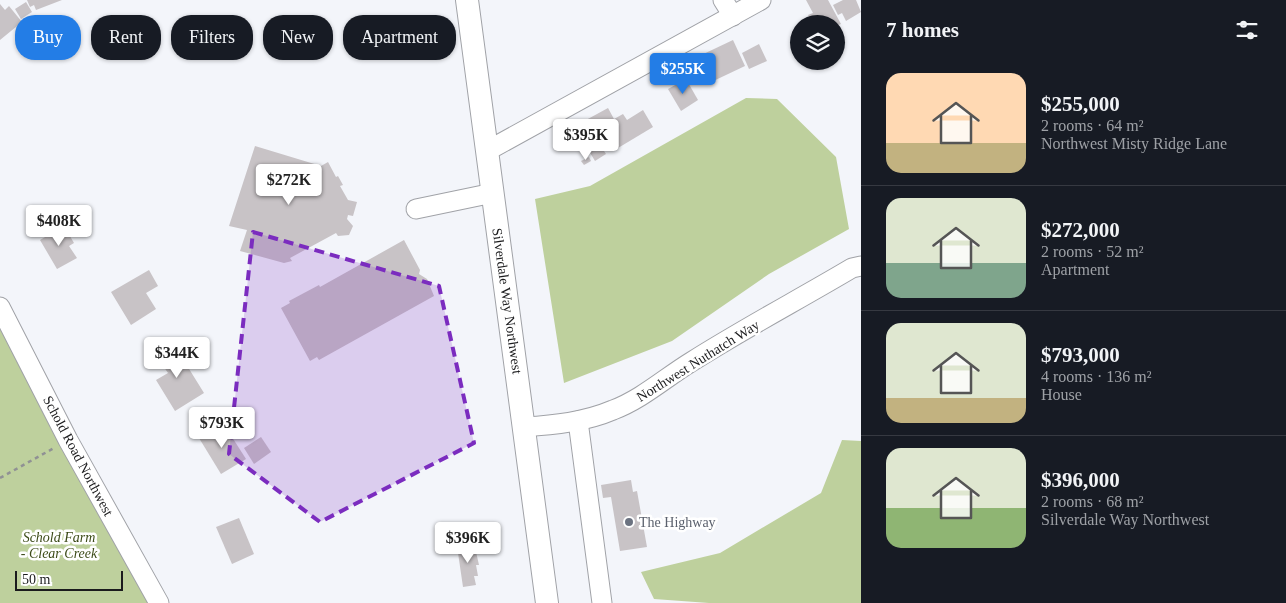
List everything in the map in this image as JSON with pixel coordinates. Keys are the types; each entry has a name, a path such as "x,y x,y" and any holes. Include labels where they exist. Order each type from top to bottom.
{"main road":[{"name":"Silverdale Way Northwest","path":"466,0 547,603"}],"street":[{"path":"487,151 728,8 761,0"},
{"path":"416,209 493,193"},
{"name":"Northwest Nuthatch Way","path":"524,427 578,421 613,411 635,400 690,362 852,268 861,266"},
{"name":"Schold Road Northwest","path":"0,308 68,440 158,603"},
{"path":"578,421 602,603"}],"path":[{"path":"0,478 68,440"}],"highlighted area":[{"path":"253,232 439,286 474,443 320,522 229,454"}],"green space":[{"path":"746,98 777,99 836,157 849,229 769,274 672,341 564,383 535,199 590,186"},
{"name":"Schold Farm - Clear Creek","path":"0,308 159,603 0,603"},
{"path":"842,440 861,441 861,603 709,603 654,599 641,572 720,553 821,493"}],"building":[{"path":"27,0 62,0 36,10 34,5 30,7"},
{"path":"806,0 828,0 836,15 808,15 813,13"},
{"path":"843,0 856,0 861,12 846,21 845,15 842,13 838,15 833,5"},
{"path":"26,2 32,12 27,15 19,15 15,9"},
{"path":"0,4 5,10 9,6 16,15 15,28 0,40"},
{"path":"733,40 745,66 707,84 695,58"},
{"path":"759,44 767,61 749,69 742,53"},
{"path":"686,79 698,100 681,111 668,89"},
{"path":"608,108 614,119 623,114 627,120 643,110 653,127 613,151 610,145 603,149 586,120"},
{"path":"600,145 606,154 595,161 589,151"},
{"path":"255,146 321,166 328,162 343,185 340,186 348,200 357,202 353,216 348,215 347,219 353,226 349,235 338,236 336,233 290,258 292,261 284,263 240,251 247,230 229,226"},
{"path":"589,157 591,161 584,165 581,161"},
{"path":"64,226 74,243 69,246 77,258 57,269 40,240"},
{"path":"404,240 420,270 419,274 427,279 434,296 319,360 317,357 310,361 281,308 290,303 289,301 319,285 320,287"},
{"path":"149,270 158,286 146,293 156,309 131,325 111,292"},
{"path":"173,343 204,393 175,411 156,380 168,373 155,354"},
{"path":"223,423 246,459 221,474 199,438"},
{"path":"261,437 271,452 254,464 244,448"},
{"name":"The Highway","path":"631,480 633,492 637,491 647,547 620,551 611,497 603,498 601,485"},
{"path":"239,518 254,554 232,564 216,527"},
{"path":"474,543 479,565 476,565 478,576 474,576 476,585 463,587 457,546"}],"place":[{"name":"The Highway","path":"629,522"}]}
